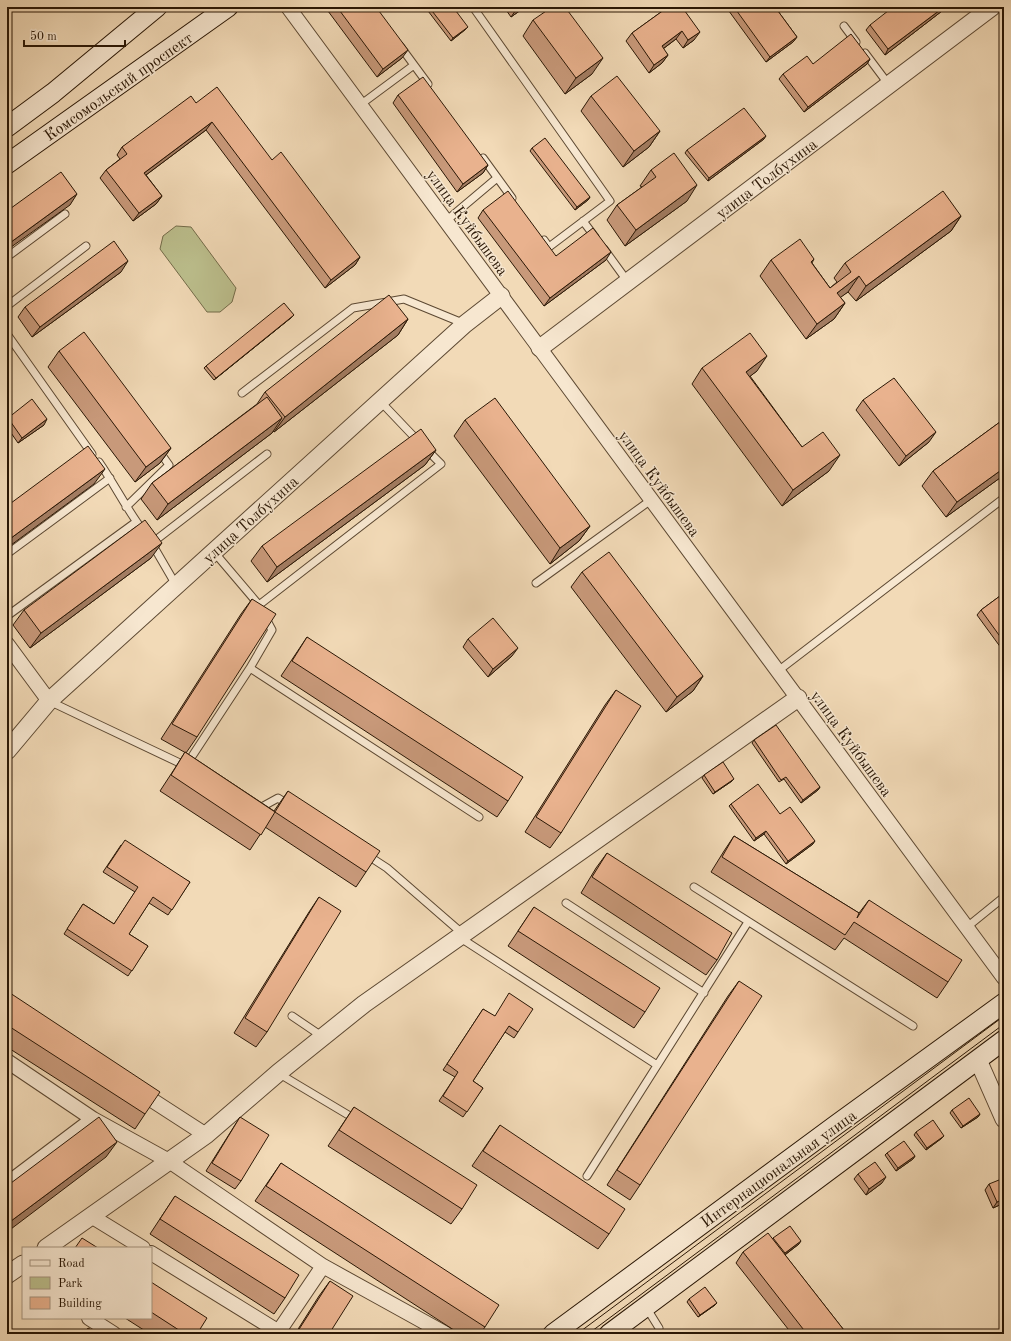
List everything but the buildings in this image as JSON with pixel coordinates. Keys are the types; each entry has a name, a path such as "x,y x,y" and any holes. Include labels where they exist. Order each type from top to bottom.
{"main road":[{"name":"Комсомольский проспект","path":"7,127 53,93 157,7"},
{"name":"Комсомольский проспект","path":"7,164 228,7"},
{"name":"Интернациональная улица","path":"553,1334 1004,1003"},
{"name":"Интернациональная улица","path":"609,1334 1004,1040"}],"street":[{"name":"улица Куйбышева","path":"288,7 1004,978"},
{"name":"улица Толбухина","path":"540,348 992,7"},
{"name":"улица Толбухина","path":"7,751 49,701 465,324 501,296"},
{"path":"7,644 49,701"},
{"path":"47,1247 206,1135 278,1073 364,1004 798,698"},
{"path":"978,1060 1004,1119"},
{"path":"7,1061 93,1119 169,1161 323,1266 446,1334"},
{"path":"129,1085 206,1135"},
{"path":"7,1184 93,1119"},
{"path":"91,1216 141,1247"},
{"path":"152,1254 278,1333 323,1266"},
{"path":"91,1319 114,1334"}],"lane":[{"path":"473,7 610,201 549,247 539,234"},
{"path":"844,26 889,85"},
{"path":"397,42 433,90"},
{"path":"360,105 414,65"},
{"path":"479,153 516,203"},
{"path":"446,221 498,178"},
{"path":"7,257 65,214"},
{"path":"584,221 628,282"},
{"path":"7,306 86,246"},
{"path":"242,393 353,308 404,299 465,324"},
{"path":"7,334 110,478 126,507 152,543 176,585"},
{"path":"259,605 440,464 380,401"},
{"path":"126,507 169,465 156,446"},
{"path":"152,543 267,454"},
{"path":"7,554 110,478"},
{"path":"778,671 1004,498"},
{"path":"536,583 651,500"},
{"path":"7,616 136,522"},
{"path":"49,701 189,768 272,630 259,605 214,552"},
{"path":"250,668 479,817"},
{"path":"250,806 256,810 278,798 297,811"},
{"path":"361,851 387,868 461,936 658,1065"},
{"path":"694,887 913,1026"},
{"path":"967,927 1004,897"},
{"path":"566,903 704,993"},
{"path":"588,1176 748,922"},
{"path":"292,1016 323,1037"},
{"path":"278,1073 358,1121"},
{"path":"646,1306 659,1328"}],"green space":[{"path":"176,226 191,227 236,288 232,302 220,312 207,312 160,249 163,236"}],"tram line":[{"path":"577,1334 1004,1016"},
{"path":"588,1334 1004,1024"}]}
